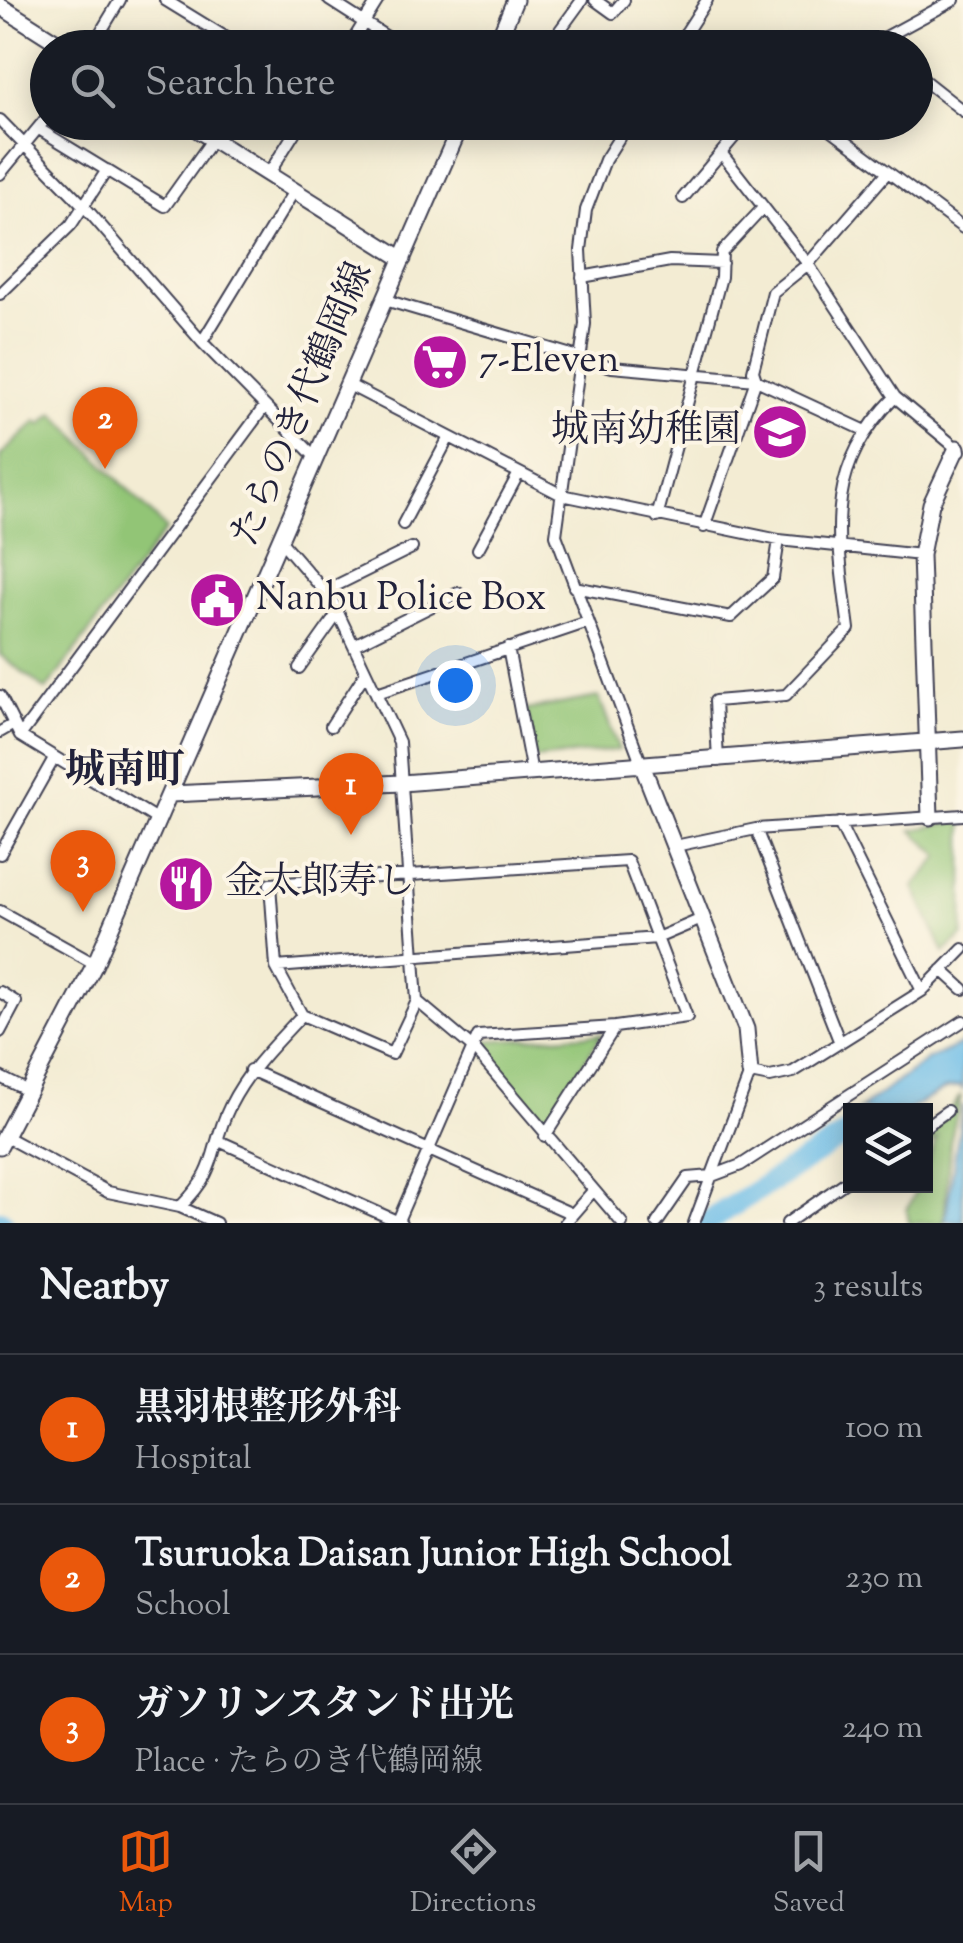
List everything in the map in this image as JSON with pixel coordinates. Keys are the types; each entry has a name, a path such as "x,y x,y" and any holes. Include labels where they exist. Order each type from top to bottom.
{"street":[{"path":"102,30 120,0"},
{"path":"165,0 213,30"},
{"path":"329,0 375,30"},
{"path":"360,30 378,0"},
{"path":"502,30 515,0"},
{"path":"560,30 582,0"},
{"path":"595,0 613,14 624,0"},
{"path":"687,30 707,0"},
{"path":"899,30 954,0"},
{"path":"0,6 38,30"},
{"path":"933,88 963,111"},
{"path":"952,103 963,90"},
{"path":"0,120 84,206 202,342 316,459"},
{"path":"0,174 31,140"},
{"path":"57,140 165,206 212,140 402,259"},
{"path":"268,174 290,140"},
{"name":"たらのき代鶴岡線","path":"3,1142 32,1093 95,964 454,140"},
{"path":"618,140 605,160 586,210 582,277 585,324 556,536 746,1030 750,1073 694,1223"},
{"path":"683,198 733,140"},
{"path":"844,140 886,174 962,224"},
{"path":"722,154 752,187 762,209 808,264 896,397 960,450 931,504 921,554 930,817"},
{"path":"0,294 44,255 107,170"},
{"path":"704,527 756,380 753,371 773,292 808,264 886,174"},
{"path":"202,342 294,192"},
{"path":"657,516 697,372 722,252 762,209"},
{"path":"582,277 670,262 722,262"},
{"path":"385,300 612,367 756,380 864,430"},
{"path":"349,385 562,495 779,540 921,554"},
{"path":"718,761 715,700 786,695 849,630 839,547 839,493 864,430 896,397"},
{"path":"20,736 264,406"},
{"path":"404,524 449,437"},
{"path":"478,549 519,473"},
{"path":"219,1141 399,1222 478,1036 615,1028 687,1018 628,861 409,875 270,884 276,967 302,1015 392,1054 417,1002 416,958 409,875 399,742 338,613 280,540"},
{"path":"574,587 732,617 773,578 779,540"},
{"path":"324,591 412,548"},
{"path":"354,645 458,592"},
{"path":"299,668 338,613"},
{"path":"376,693 588,622"},
{"path":"508,648 532,773"},
{"path":"331,726 366,672"},
{"path":"0,696 20,736 53,760 158,820"},
{"path":"0,732 14,724"},
{"path":"171,794 402,783 963,739"},
{"path":"0,854 53,760"},
{"path":"676,846 756,829 963,815"},
{"path":"838,823 922,990"},
{"path":"756,829 840,1043"},
{"path":"0,911 95,964"},
{"path":"276,967 656,938 704,918"},
{"path":"750,1073 770,1076 793,1072 922,990 963,949"},
{"path":"942,970 963,989"},
{"path":"0,992 16,1002 0,1032"},
{"path":"417,1002 474,1050 622,1223"},
{"path":"180,1207 206,1182 228,1109 250,1070 302,1015"},
{"path":"657,1223 688,1178 712,1176 741,1165 963,1021"},
{"path":"545,1136 615,1028"},
{"path":"250,1070 429,1150 567,1218 592,1192"},
{"path":"0,1077 32,1093"},
{"path":"933,1121 948,1111"},
{"path":"3,1142 108,1192 180,1207 216,1223"},
{"path":"787,1223 843,1183"}],"green space":[{"path":"54,413 166,529 46,690 0,655 0,456 37,421 41,425"},
{"path":"599,697 619,750 535,759 526,710"},
{"path":"963,820 963,935 944,953 914,887 940,856 912,830"},
{"path":"602,1034 545,1123 481,1049 483,1041"},
{"path":"961,1095 950,1143 944,1223 909,1223 907,1210 915,1193 933,1193 933,1149 937,1138 933,1141 933,1125 946,1116"}],"water":[{"path":"963,1043 963,1091 961,1086 945,1089 920,1103 868,1103 928,1059"},
{"path":"963,1105 963,1223 945,1220"}],"waterway":[{"path":"705,1223 843,1136"}],"place":[{"name":"7-Eleven","path":"440,362"},
{"name":"城南幼稚園","path":"780,432"},
{"name":"Tsuruoka Daisan Junior High School","path":"105,469"},
{"name":"Nanbu Police Box","path":"217,600"},
{"name":"黒羽根整形外科","path":"351,835"},
{"name":"金太郎寿し","path":"186,884"},
{"name":"ガソリンスタンド出光","path":"83,912"}],"district":[{"name":"城南町","path":"125,772"}]}
